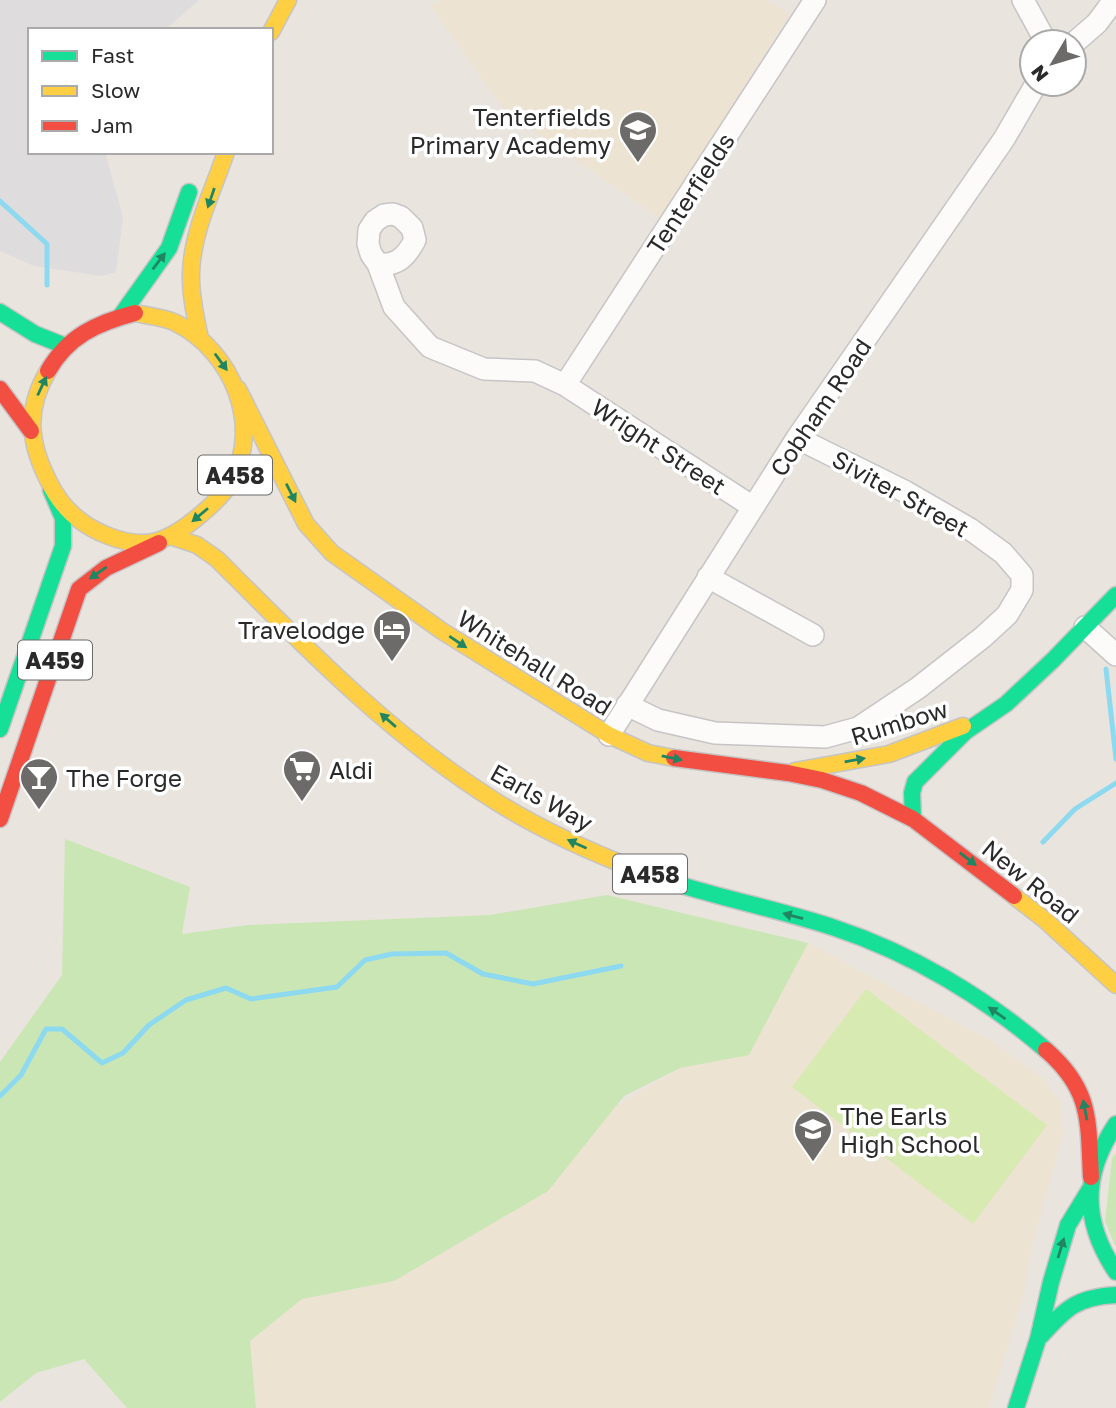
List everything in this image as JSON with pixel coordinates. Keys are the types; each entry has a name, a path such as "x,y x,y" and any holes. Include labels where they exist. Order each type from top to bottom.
{"main road":[{"path":"273,28 287,2"},
{"path":"200,339 191,294 191,270 195,244 225,154"},
{"path":"120,317 169,247 195,175"},
{"path":"0,312 35,334 65,346"},
{"name":"A458","path":"135,313 174,322 200,339 217,356 238,389 245,434 239,467 216,501 166,540 125,542 102,534 70,513 51,490 43,474 31,431 33,405 52,364 65,346 91,328 120,317 135,313"},
{"name":"A458","path":"0,389 31,431"},
{"name":"Whitehall Road","path":"238,389 306,524 316,537 332,553 478,655 609,734 648,753 692,762 788,773 861,793 913,819"},
{"name":"A459","path":"0,729 63,546 63,518 51,490"},
{"name":"A459","path":"0,818 79,589 89,578 113,562 166,540"},
{"name":"Earls Way","path":"166,540 197,545 217,559 328,667 398,730 423,751 493,799 563,838 621,864 692,890 834,927 877,944 930,970 1002,1017 1050,1056 1075,1082 1086,1113 1090,1183"},
{"name":"Rumbow","path":"913,819 915,782 981,720 1006,704 1116,595"},
{"name":"Rumbow","path":"788,773 889,754 981,720"},
{"name":"New Road","path":"913,819 1045,920 1116,985"},
{"name":"A458","path":"1116,1124 1102,1144 1090,1183 1090,1213 1096,1237 1116,1272"},
{"path":"1016,1408 1038,1339 1068,1225 1090,1183"},
{"path":"1038,1339 1069,1305 1083,1298 1116,1295"}],"street":[{"name":"Tenterfields","path":"565,385 814,0"},
{"path":"1023,0 1038,28"},
{"path":"1088,31 1114,0"},
{"name":"Cobham Road","path":"609,734 797,438 1004,139 1028,98"},
{"name":"Wright Street","path":"378,264 394,307 430,346 484,369 535,370 565,385 753,507"},
{"name":"Siviter Street","path":"627,705 658,720 715,733 825,737 858,729 918,688 984,637 1007,615 1022,590 1022,575 1003,553 970,529 906,492 797,438"},
{"path":"708,577 813,635"},
{"path":"1085,627 1116,655"}],"shaded area":[{"path":"0,0 199,0 167,28 28,28 28,154 106,154 123,217 116,272 102,276 34,266 0,251"},
{"name":"Tenterfields Primary Academy","path":"442,0 767,0 790,14 660,219 503,109 430,5"},
{"name":"The Earls High School","path":"808,943 990,1040 1042,1078 1060,1102 1063,1135 1032,1246 1023,1296 989,1408 256,1408 250,1342 302,1299 394,1281 548,1191 616,1106 680,1068 748,1055"}],"green space":[{"path":"65,839 190,887 182,934 248,925 490,915 607,895 808,943 749,1055 680,1068 624,1096 548,1191 394,1281 302,1299 250,1341 256,1408 127,1408 84,1359 36,1373 0,1402 0,1062 62,975"},
{"path":"866,989 1047,1125 973,1224 792,1087"},
{"path":"1116,1153 1116,1248 1105,1221 1112,1158"}],"waterway":[{"path":"0,201 47,244 47,285"},
{"path":"1106,669 1116,759"},
{"path":"1043,842 1075,809 1116,783"},
{"path":"0,1096 21,1075 46,1029 62,1029 102,1063 123,1053 149,1025 186,1000 226,988 251,999 337,987 365,960 392,954 446,953 483,974 533,984 621,966"}],"traffic: fast":[{"path":"120,317 169,248 189,192"},
{"path":"0,312 35,334 65,346"},
{"path":"0,729 63,546 63,518 51,490"},
{"path":"913,819 912,793 915,782 965,732 1006,704 1116,595"},
{"path":"635,869 684,886 835,928 892,950 973,995 1046,1050"},
{"path":"1116,1124 1097,1161 1091,1198 1097,1235 1116,1272"},
{"path":"1016,1408 1038,1339 1068,1225 1090,1189"},
{"path":"1041,1336 1065,1311 1082,1301 1116,1295"}],"traffic: slow":[{"path":"273,28 288,0"},
{"path":"200,339 191,290 192,258 199,227 225,154"},
{"path":"48,371 36,399 32,426 42,468 66,507 97,531 119,540 153,542 173,535 199,516 231,482 240,460 244,437 242,414 237,392 213,352 196,336 176,323 135,313"},
{"path":"238,389 306,524 332,553 442,631 609,735 648,753 674,758"},
{"path":"173,537 197,545 217,559 348,687 454,774 544,829 635,869"},
{"path":"795,771 889,754 963,726"},
{"path":"1014,896 1045,920 1116,985"}],"traffic: jam":[{"path":"48,371 74,340 108,321 135,313"},
{"path":"0,389 31,431"},
{"path":"0,819 79,589 106,568 159,543"},
{"path":"674,758 788,773 822,780 861,793 913,819 1014,896"},
{"path":"1046,1050 1072,1079 1085,1107 1091,1177"}],"place":[{"name":"Tenterfields Primary Academy","path":"638,164"},
{"name":"Travelodge","path":"392,663"},
{"name":"Aldi","path":"302,803"},
{"name":"The Forge","path":"39,811"},
{"name":"The Earls High School","path":"813,1163"}]}
